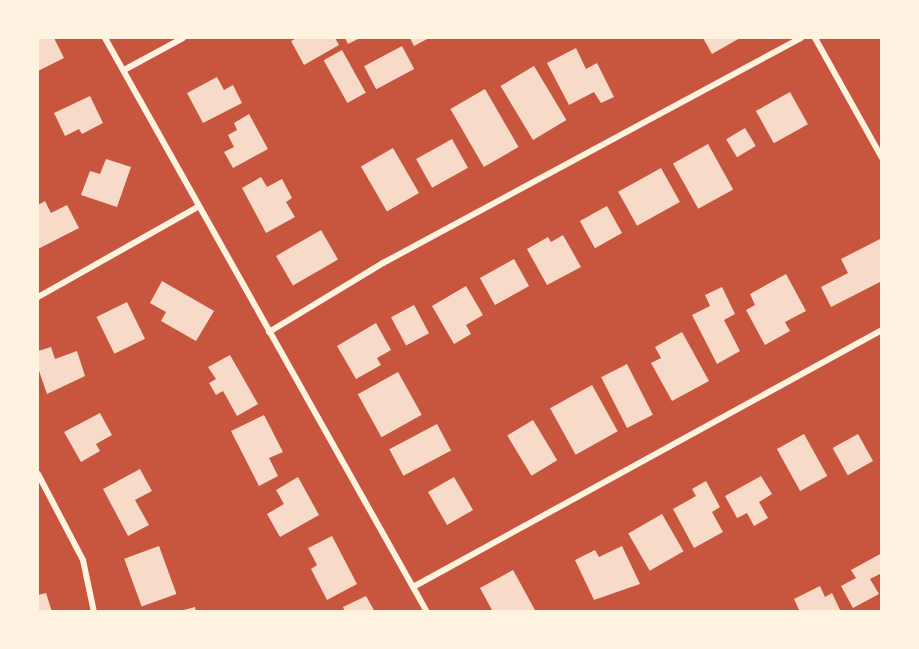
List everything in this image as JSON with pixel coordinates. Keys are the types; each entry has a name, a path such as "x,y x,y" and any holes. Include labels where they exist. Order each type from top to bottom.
{"street":[{"path":"105,38 427,612"},
{"path":"124,70 183,38"},
{"path":"269,332 383,263 801,38"},
{"path":"815,38 882,158"},
{"path":"38,297 198,207"},
{"path":"413,587 882,330"},
{"path":"38,474 83,560 94,612"}],"building":[{"path":"38,38 54,38 64,58 38,71"},
{"path":"297,38 335,38 339,45 304,65 291,41"},
{"path":"345,38 360,38 348,44"},
{"path":"410,38 429,38 414,46"},
{"path":"703,38 740,38 712,54"},
{"path":"402,46 414,69 376,89 364,66"},
{"path":"576,48 586,69 597,63 614,97 601,103 594,92 569,105 547,63"},
{"path":"342,50 366,93 347,103 324,60"},
{"path":"534,66 566,120 533,140 501,86"},
{"path":"217,77 224,90 233,85 242,103 203,123 187,93"},
{"path":"485,89 518,147 484,167 450,109"},
{"path":"790,92 808,124 774,143 756,111"},
{"path":"90,96 103,123 82,134 79,129 65,136 54,113"},
{"path":"249,114 268,149 233,168 224,152 234,147 228,135 237,130 234,123"},
{"path":"745,128 756,146 737,157 726,139"},
{"path":"452,139 468,168 432,188 416,159"},
{"path":"708,144 733,189 698,209 673,163"},
{"path":"393,148 419,193 387,212 361,166"},
{"path":"106,159 131,167 117,207 81,195 90,171 100,174"},
{"path":"661,168 680,202 637,226 618,192"},
{"path":"261,177 267,187 282,179 292,198 286,202 295,217 266,233 242,188"},
{"path":"45,201 51,213 67,205 79,228 38,249 38,205"},
{"path":"607,206 622,233 595,248 580,221"},
{"path":"321,230 338,259 293,285 276,256"},
{"path":"563,235 581,267 547,285 527,249 548,237 551,242"},
{"path":"882,238 882,281 831,307 821,287 848,273 841,259"},
{"path":"514,259 529,286 495,305 480,278"},
{"path":"786,274 806,311 785,322 790,331 765,345 746,310 755,305 750,294"},
{"path":"162,281 214,311 196,341 161,321 166,312 150,303"},
{"path":"466,286 483,315 466,325 471,334 454,344 432,306"},
{"path":"722,287 735,314 724,320 740,351 717,364 692,315 710,306 705,295"},
{"path":"127,302 145,339 114,354 96,317"},
{"path":"414,305 429,333 406,345 391,317"},
{"path":"376,323 391,350 377,358 381,365 356,379 337,346"},
{"path":"682,332 709,381 672,401 651,363 661,358 655,347"},
{"path":"51,347 55,359 77,351 85,376 47,394 38,368 38,351"},
{"path":"230,355 258,404 237,416 223,391 216,395 209,383 216,379 208,367"},
{"path":"627,364 653,415 627,428 601,377"},
{"path":"398,372 422,415 382,437 358,394"},
{"path":"592,385 618,431 576,455 550,408"},
{"path":"100,413 112,435 96,444 100,451 81,462 64,432"},
{"path":"264,415 283,452 269,458 278,476 259,486 231,431"},
{"path":"533,420 557,460 531,476 507,435"},
{"path":"437,424 451,450 403,476 389,449"},
{"path":"804,434 827,476 800,491 777,449"},
{"path":"858,434 873,461 848,475 833,448"},
{"path":"140,469 152,491 135,500 149,525 128,536 103,489"},
{"path":"761,476 772,494 759,502 768,518 754,526 747,513 737,518 725,496"},
{"path":"298,477 319,515 280,537 267,514 284,504 276,490"},
{"path":"454,477 473,510 447,525 428,492"},
{"path":"706,481 720,507 712,512 723,532 694,548 673,509 696,496 692,489"},
{"path":"662,514 684,551 650,571 628,534"},
{"path":"332,536 357,584 327,600 311,569 317,565 308,548"},
{"path":"159,546 176,594 142,607 124,559"},
{"path":"622,546 640,584 594,600 575,560 595,550 599,557"},
{"path":"882,553 882,573 870,579 879,594 853,608 841,586 856,578 851,570"},
{"path":"513,570 536,612 493,612 480,588"},
{"path":"820,586 825,597 832,593 841,612 800,612 794,599"},
{"path":"46,593 52,612 38,612 38,595"},
{"path":"366,596 375,612 345,612 343,607"},
{"path":"195,607 196,612 180,611"}]}
